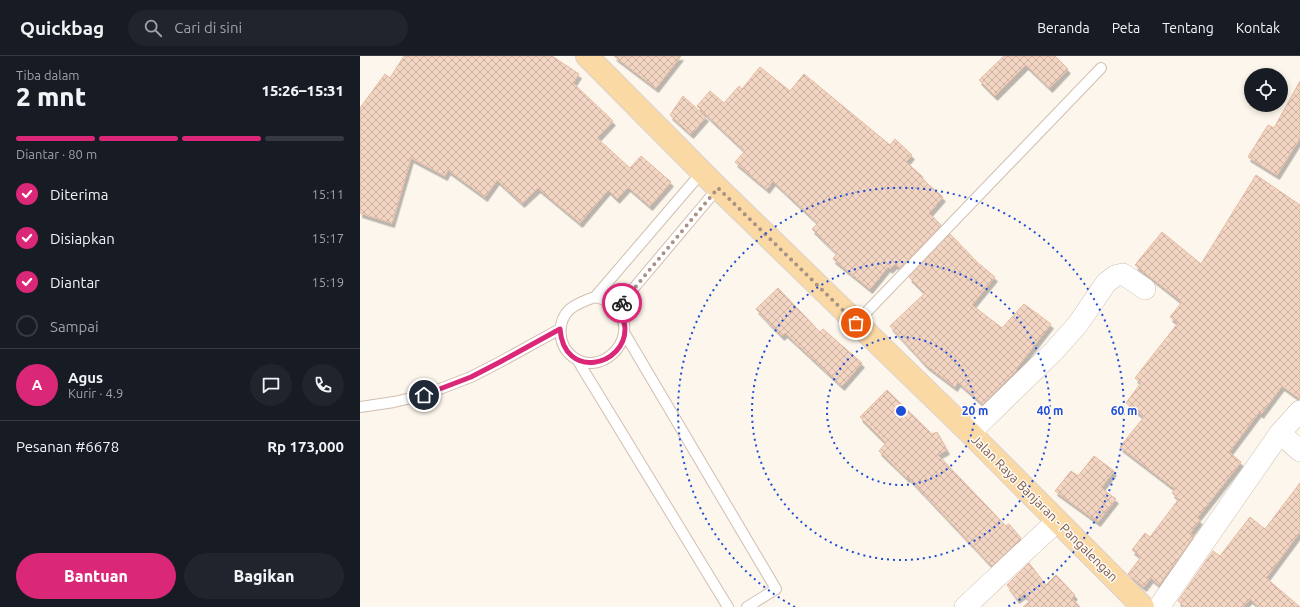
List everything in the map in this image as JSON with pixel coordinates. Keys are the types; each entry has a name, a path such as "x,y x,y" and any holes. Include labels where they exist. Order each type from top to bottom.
{"main road":[{"name":"Jalan Raya Banjaran - Pangalengan","path":"587,56 718,188 970,433 1143,607"}],"street":[{"path":"970,433 1054,351 1078,324 1106,283 1115,276 1123,274 1145,289"},
{"path":"1159,607 1280,433 1300,411"},
{"path":"1280,433 1300,451"},
{"path":"965,607 1057,521"}],"lane":[{"path":"856,323 1101,68"},
{"path":"595,297 702,172"},
{"path":"617,308 718,188"},
{"path":"578,361 586,363 596,362 612,355 617,350 625,334 623,320 617,308 604,298 595,297 577,304 569,310 563,319 560,329 561,340 566,350 578,361 728,607"},
{"path":"360,407 394,402 424,395 471,377 560,329"},
{"path":"625,334 776,589 747,607"}],"building":[{"path":"404,56 552,56 579,74 573,83 613,121 597,138 630,168 641,156 671,182 650,206 628,187 617,199 608,190 580,223 538,188 522,203 497,180 485,197 448,170 445,176 411,158 392,223 360,213 360,108 385,74 390,78"},
{"path":"614,56 681,56 656,88"},
{"path":"1004,56 1055,56 1068,69 1050,88 1026,65 995,96 979,80"},
{"path":"760,67 790,91 804,74 890,145 895,139 912,155 906,162 923,177 922,179 943,197 929,213 941,225 900,268 895,264 890,269 888,267 870,289 833,259 837,253 812,229 818,223 773,181 767,189 735,162 745,151 697,106 710,91 724,103 739,86 742,89"},
{"path":"1300,81 1300,138 1277,175 1248,157 1268,125 1274,128 1283,112 1288,112 1288,103"},
{"path":"683,96 706,117 691,134 670,115"},
{"path":"1256,175 1300,205 1300,399 1282,386 1261,414 1259,412 1229,452 1241,462 1197,518 1200,520 1190,533 1194,536 1159,585 1151,578 1144,587 1128,574 1141,557 1132,550 1145,533 1150,537 1179,499 1172,493 1175,489 1120,447 1144,417 1126,403 1141,383 1135,378 1178,323 1170,317 1182,302 1135,265 1162,232 1201,264"},
{"path":"950,234 978,263 995,277 972,305 1002,328 1024,304 1051,324 1016,369 1017,370 983,404 958,382 955,387 926,365 890,326 925,293 909,277"},
{"path":"778,288 820,332 823,329 862,363 842,386 785,333 782,336 756,309"},
{"path":"887,390 932,434 937,432 947,450 938,455 1006,526 1009,524 1021,538 992,566 908,477 907,478 879,451 886,443 860,417"},
{"path":"1094,456 1114,471 1101,488 1116,499 1098,522 1055,491 1071,471 1078,476"},
{"path":"1300,483 1300,532 1266,578 1300,607 1259,607 1250,599 1243,607 1185,607 1178,601 1213,551 1220,556 1250,517 1265,529"},
{"path":"1029,563 1046,585 1056,575 1075,595 1072,598 1080,607 1023,607 1030,601 1024,594 1017,599 1007,585"}],"way so far":[{"path":"622,303 718,188 856,323"}],"route":[{"path":"424,395 471,377 560,329 561,340 566,350 578,361 586,363 596,362 612,355 621,344 625,334 623,320 617,308 622,303"}]}
